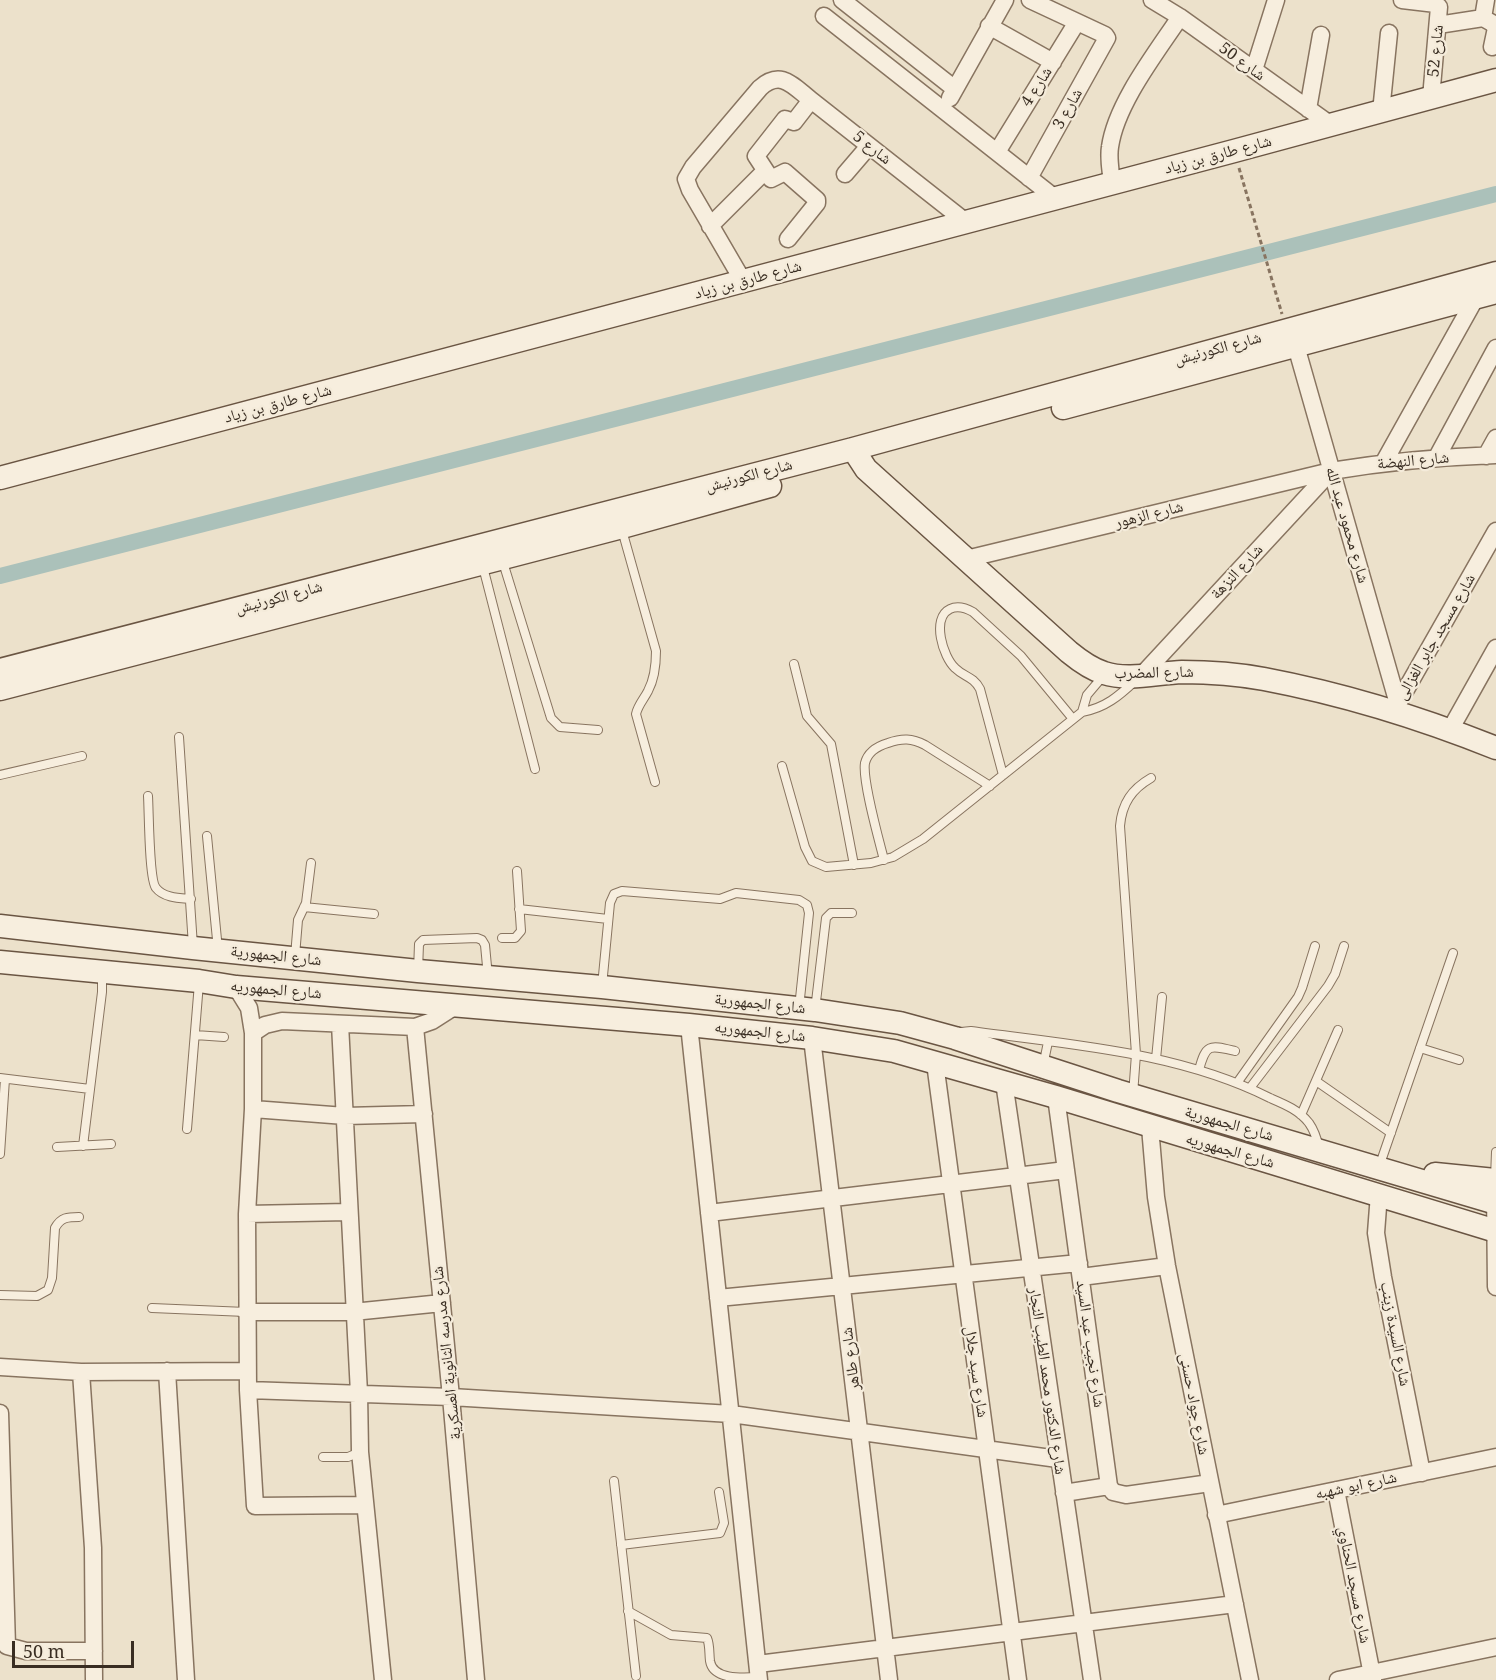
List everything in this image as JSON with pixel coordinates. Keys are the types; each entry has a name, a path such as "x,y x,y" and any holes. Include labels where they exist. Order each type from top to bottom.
{"main road":[{"name":"شارع طارق بن زياد","path":"0,478 1496,80"},
{"name":"شارع الكورنيش","path":"0,689 622,527 856,455 1496,273"},
{"name":"شارع الكورنيش","path":"0,670 1296,346 1485,295"},
{"name":"شارع المضرب","path":"856,455 966,559 1080,661 1105,673 1124,676 1183,672 1222,673 1261,678 1396,707 1496,748"},
{"name":"شارع الجمهورية","path":"0,926 218,951 602,987 807,1009 900,1023 1133,1096 1495,1203"},
{"path":"317,993 321,977 318,960"},
{"name":"شارع الجمهوريه","path":"0,963 199,981 236,987 689,1025 812,1038 894,1051 1005,1082 1495,1231"},
{"path":"353,996 350,980 355,964"},
{"path":"1314,1175 1319,1150"},
{"path":"1384,1169 1495,1180"}],"street":[{"path":"842,0 955,89"},
{"path":"944,109 1005,0"},
{"path":"1030,0 1077,22"},
{"name":"شارع 50","path":"1152,0 1180,17 1331,125"},
{"path":"1254,70 1276,0"},
{"name":"شارع 52","path":"1402,0 1436,3 1439,7 1431,98"},
{"path":"1483,18 1486,0"},
{"path":"824,16 1055,198"},
{"path":"1112,184 1109,154 1115,129 1133,87 1180,17"},
{"path":"1438,25 1483,18 1496,28 1492,47"},
{"name":"شارع 3","path":"1029,178 1107,40 1105,35 1077,22"},
{"name":"شارع 4","path":"997,152 1077,22"},
{"path":"989,26 1053,62"},
{"path":"1380,112 1389,33"},
{"path":"1308,109 1321,35"},
{"name":"شارع 5","path":"710,226 687,184 688,173 760,88 776,78 787,82 811,100 966,222"},
{"path":"788,239 817,200 784,172 772,179 756,159 756,154 785,119 793,123 811,100"},
{"path":"845,174 869,146"},
{"path":"743,281 710,226 765,171"},
{"path":"1384,462 1485,295"},
{"name":"شارع محمود عبد الله","path":"1296,346 1396,707"},
{"path":"1437,457 1496,348"},
{"path":"1491,455 1496,438"},
{"name":"شارع النهضة","path":"1331,471 1384,462 1491,455"},
{"name":"شارع الزهور","path":"966,559 1331,471"},
{"name":"شارع النزهة","path":"1143,674 1331,471"},
{"name":"شارع مسجد جابر الغزالى","path":"1396,707 1496,531"},
{"path":"1450,730 1496,648"},
{"path":"236,987 249,1008 253,1033 246,1312 255,1506 365,1505"},
{"path":"253,1033 265,1025 282,1021 415,1027 432,1021 457,1005"},
{"path":"340,1024 360,1452 382,1680"},
{"path":"689,1025 759,1674 885,1647 1234,1604"},
{"name":"شارع مدرسه الثانوية العسكرية","path":"415,1027 452,1397 476,1680"},
{"name":"شارع طاهر","path":"812,1038 889,1680"},
{"name":"شارع سيد جلال","path":"935,1063 1018,1680"},
{"name":"شارع الدكتور محمد الطيب النجار","path":"1005,1082 1058,1459 1092,1680"},
{"name":"شارع نجيب عبد السيد","path":"1056,1098 1110,1486"},
{"path":"252,1109 345,1116 423,1114"},
{"name":"شارع جواد حسنى","path":"1150,1127 1156,1197 1167,1266 1250,1680"},
{"path":"709,1213 1066,1170"},
{"path":"1495,1180 1496,1287"},
{"name":"شارع السيدة زينب","path":"1378,1194 1376,1233 1383,1278 1422,1473"},
{"path":"247,1214 348,1212"},
{"path":"718,1298 1031,1268 1080,1270 1167,1266"},
{"path":"246,1312 353,1312 442,1303"},
{"path":"0,1367 81,1372 247,1371"},
{"path":"167,1371 186,1680"},
{"path":"81,1372 93,1548 94,1680"},
{"path":"248,1390 452,1397 731,1414 1058,1459"},
{"path":"0,1413 7,1646 26,1651 94,1652"},
{"name":"شارع ابو شهبه","path":"1216,1515 1496,1457"},
{"path":"1064,1493 1110,1486 1113,1492 1126,1495 1210,1483"},
{"name":"شارع مسجد الحناوي","path":"1336,1490 1372,1677"},
{"path":"1338,1680 1372,1677 1496,1647"}],"lane":[{"path":"622,527 656,651 656,667 652,682 636,714 655,782"},
{"path":"492,561 550,718 560,727 598,730"},
{"path":"492,561 536,769"},
{"path":"1004,775 980,689 972,678 954,668 948,658 939,629 944,614 958,606 973,612 1021,656 1073,719"},
{"path":"794,663 807,716 813,726 823,733 831,744 854,865"},
{"path":"1082,712 1087,695 1105,673"},
{"path":"782,766 807,854 812,861 826,867 884,860 903,852 923,839 1082,712 1100,708 1143,674"},
{"path":"179,737 193,948"},
{"path":"884,860 865,771 868,756 873,750 900,739 913,740 990,786"},
{"path":"0,774 82,756"},
{"path":"1133,1096 1136,1054 1120,826 1125,803 1140,784 1151,778"},
{"path":"148,796 153,883 163,894 175,898 191,899"},
{"path":"207,836 218,951"},
{"path":"295,958 298,920 308,897 311,863"},
{"path":"502,938 515,938 519,934 517,872"},
{"path":"602,987 611,898 618,892 720,899 736,893 803,902 809,913 807,1009"},
{"path":"304,908 374,914"},
{"path":"519,909 608,920"},
{"path":"807,1009 826,918 831,913 852,913"},
{"path":"418,971 419,944 423,940 477,938 486,945 488,978"},
{"path":"1237,1083 1298,997 1315,946"},
{"path":"1250,1088 1328,986 1335,974 1344,946"},
{"path":"1384,1169 1391,1132 1453,953"},
{"path":"83,1146 102,992 102,972"},
{"path":"187,1129 199,981"},
{"path":"1156,1059 1161,997"},
{"path":"1301,1115 1338,1030"},
{"path":"943,1036 971,1031 1136,1054 1199,1070 1250,1088 1301,1115 1313,1130 1319,1150"},
{"path":"195,1035 224,1038"},
{"path":"1043,1067 1048,1042"},
{"path":"1199,1070 1208,1048 1214,1046 1234,1051"},
{"path":"1420,1048 1459,1060"},
{"path":"0,1155 2,1079 90,1089"},
{"path":"1316,1081 1391,1132"},
{"path":"57,1146 111,1144"},
{"path":"1495,1180 1496,1152"},
{"path":"0,1295 37,1296 48,1290 52,1278 55,1228 67,1217 79,1217"},
{"path":"152,1308 246,1312"},
{"path":"323,1457 348,1456 360,1452"},
{"path":"614,1481 636,1676"},
{"path":"621,1545 717,1534 724,1527 720,1491"},
{"path":"722,1508 741,1505"},
{"path":"628,1611 671,1635 706,1638 709,1642 711,1666 719,1677 728,1679 759,1674"}],"path":[{"path":"1234,151 1283,318"}],"waterway":[{"path":"0,576 1496,194"}]}
